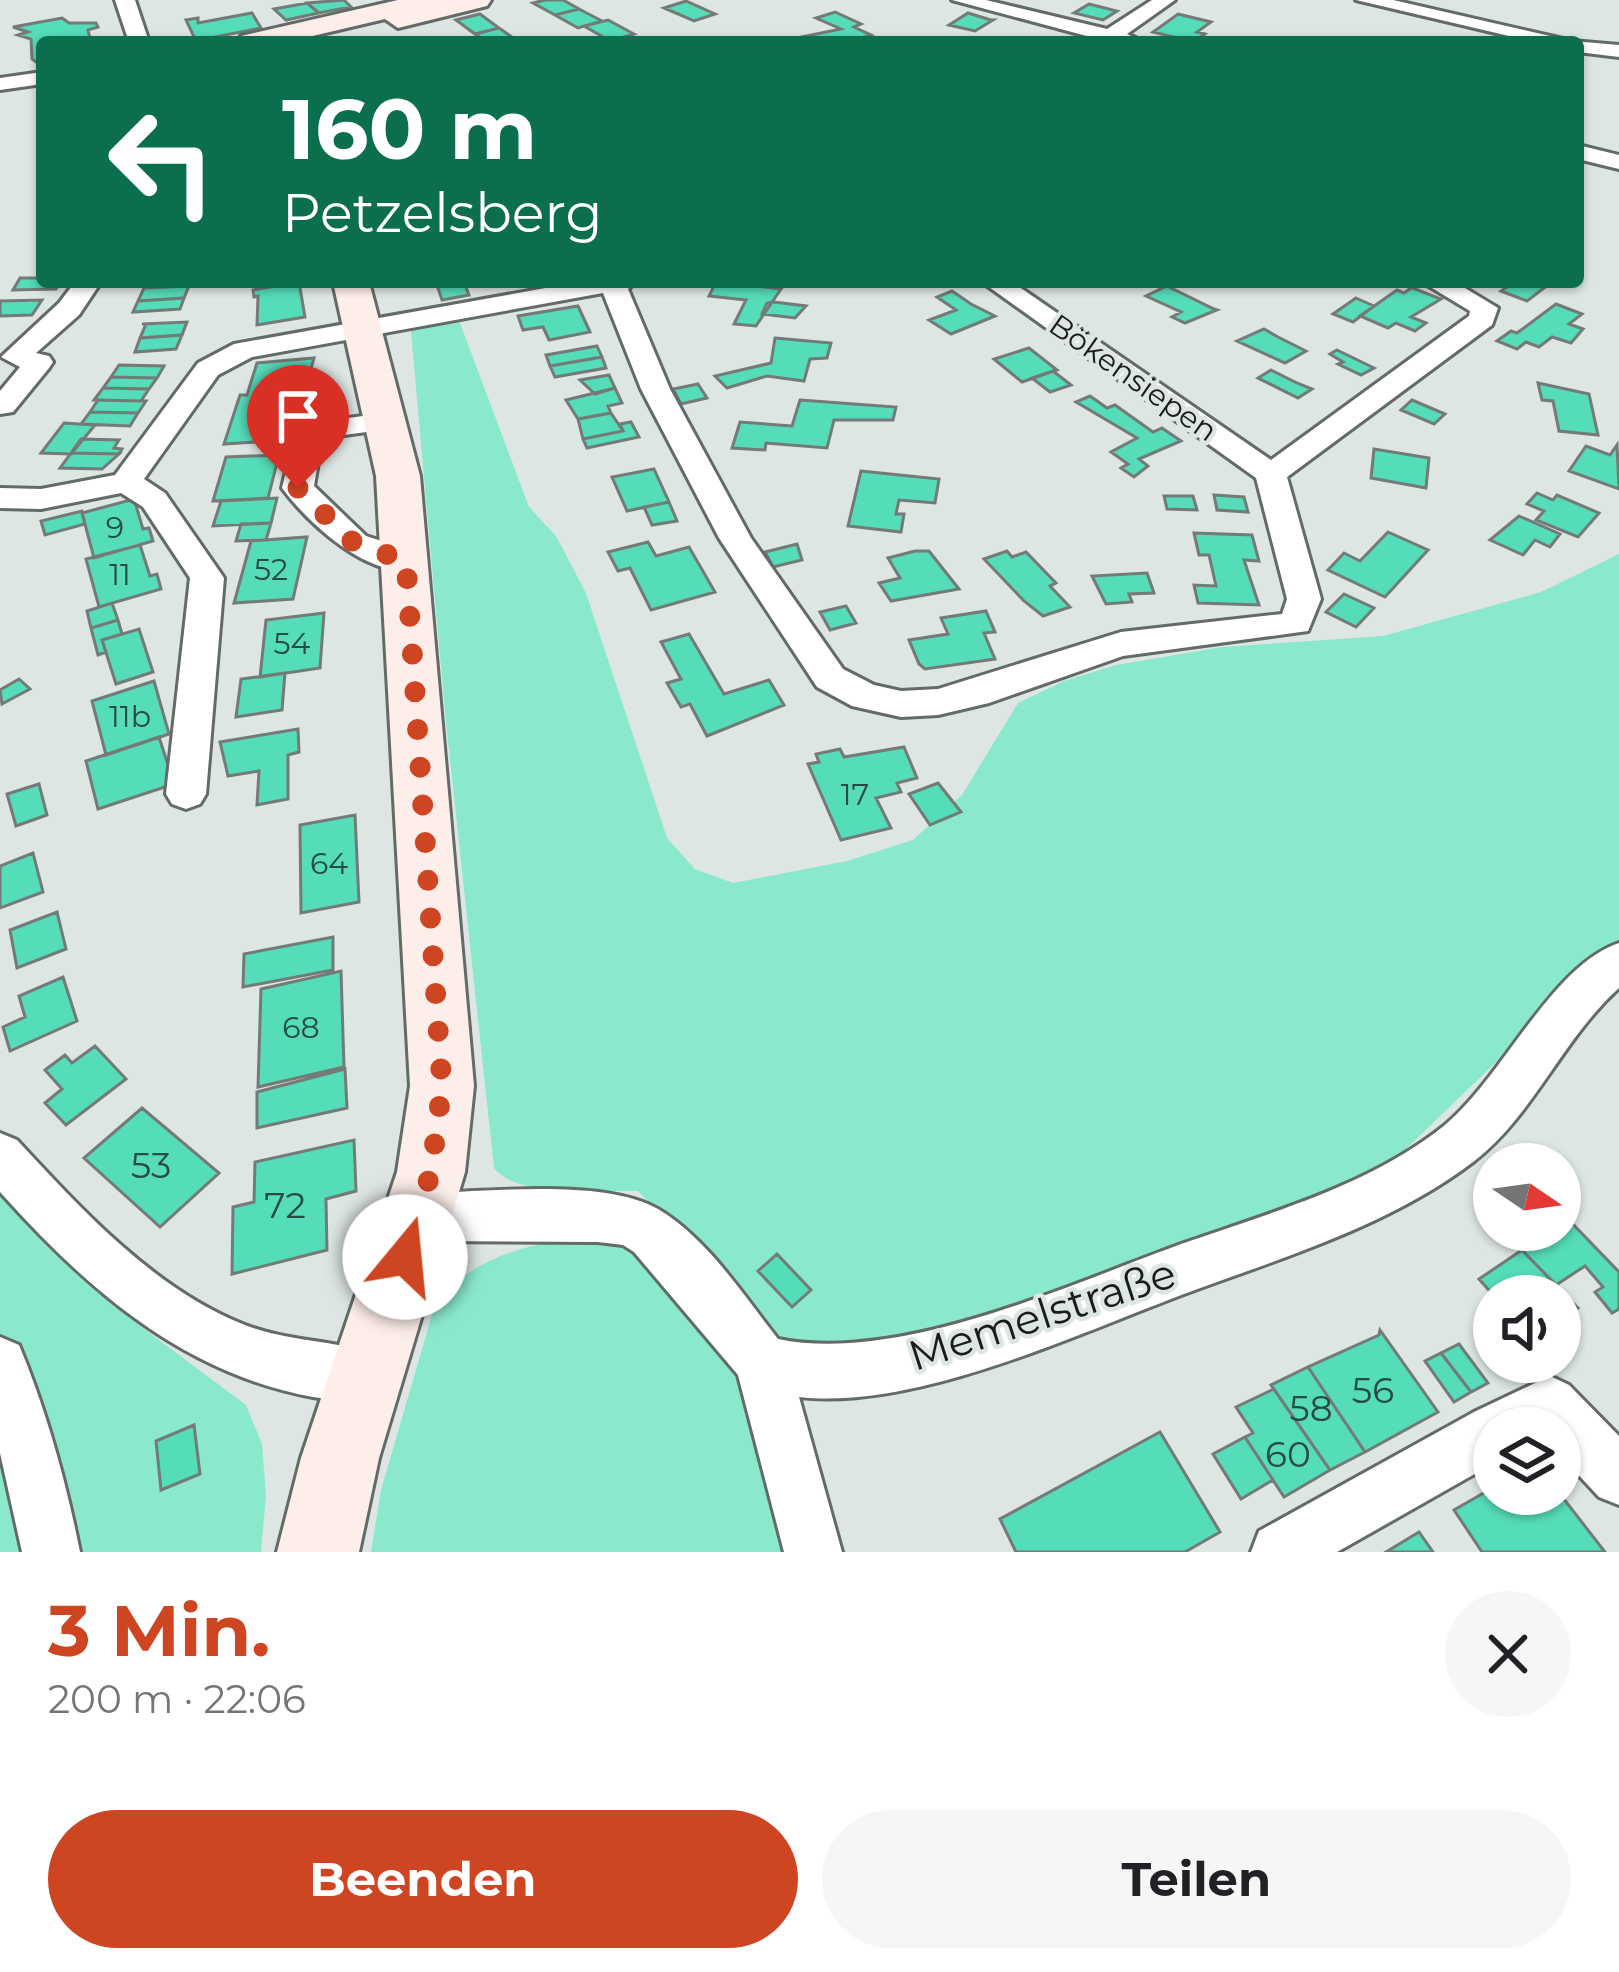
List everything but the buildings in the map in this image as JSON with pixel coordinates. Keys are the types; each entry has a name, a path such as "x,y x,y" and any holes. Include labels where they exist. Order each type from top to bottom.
{"main road":[{"path":"282,36 433,0"},
{"path":"355,36 478,0"},
{"path":"358,288 384,309 411,379 398,476"},
{"path":"318,1552 366,1377 418,1217 436,1148 442,1086 406,561 398,476 385,422 384,309"}],"street":[{"path":"125,0 137,36"},
{"path":"962,0 1111,36 1165,0"},
{"path":"1366,0 1534,36"},
{"path":"1584,47 1619,51"},
{"path":"0,84 36,79"},
{"path":"1584,153 1619,162"},
{"path":"3,406 39,362 15,357 69,308 84,288"},
{"path":"0,498 41,499 126,482 149,457 192,389 223,359 384,309 573,288"},
{"path":"619,288 635,347 726,530 830,678 848,691 893,701 948,703 1125,643 1296,623 1304,612 1304,599 1270,474 1482,319 1484,308 1447,288"},
{"name":"Bökensiepen","path":"1004,288 1270,474"},
{"path":"385,422 308,431 298,488 354,543 406,561"},
{"path":"126,482 154,500 207,578 186,794"},
{"name":"Memelstraße","path":"762,1362 793,1371 849,1371 952,1347 1213,1258 1389,1184 1439,1157 1478,1127 1520,1081 1584,995 1619,961"},
{"path":"0,1156 113,1266 204,1334 292,1366 366,1377"},
{"path":"418,1217 596,1217 639,1226 717,1305 762,1362 813,1552"},
{"path":"0,1364 37,1481 51,1552"},
{"path":"1581,1437 1619,1477"},
{"path":"1280,1552 1473,1444"}],"green space":[{"path":"457,315 529,507 556,536 586,593 667,838 695,869 733,883 847,861 913,840 962,795 1018,703 1064,681 1116,665 1222,647 1383,636 1541,592 1619,554 1619,944 1386,1168 1195,1249 894,1352 793,1348 761,1326 638,1191 540,1189 521,1185 494,1168 446,722 410,321"},
{"path":"0,1193 131,1319 246,1405 262,1444 266,1496 261,1552 0,1552"},
{"path":"589,1238 632,1250 697,1313 722,1350 746,1391 794,1552 371,1552 381,1490 434,1308 463,1276 502,1255"}],"route":[{"path":"298,488 354,543 406,561 442,1086 431,1172 405,1257"}]}
